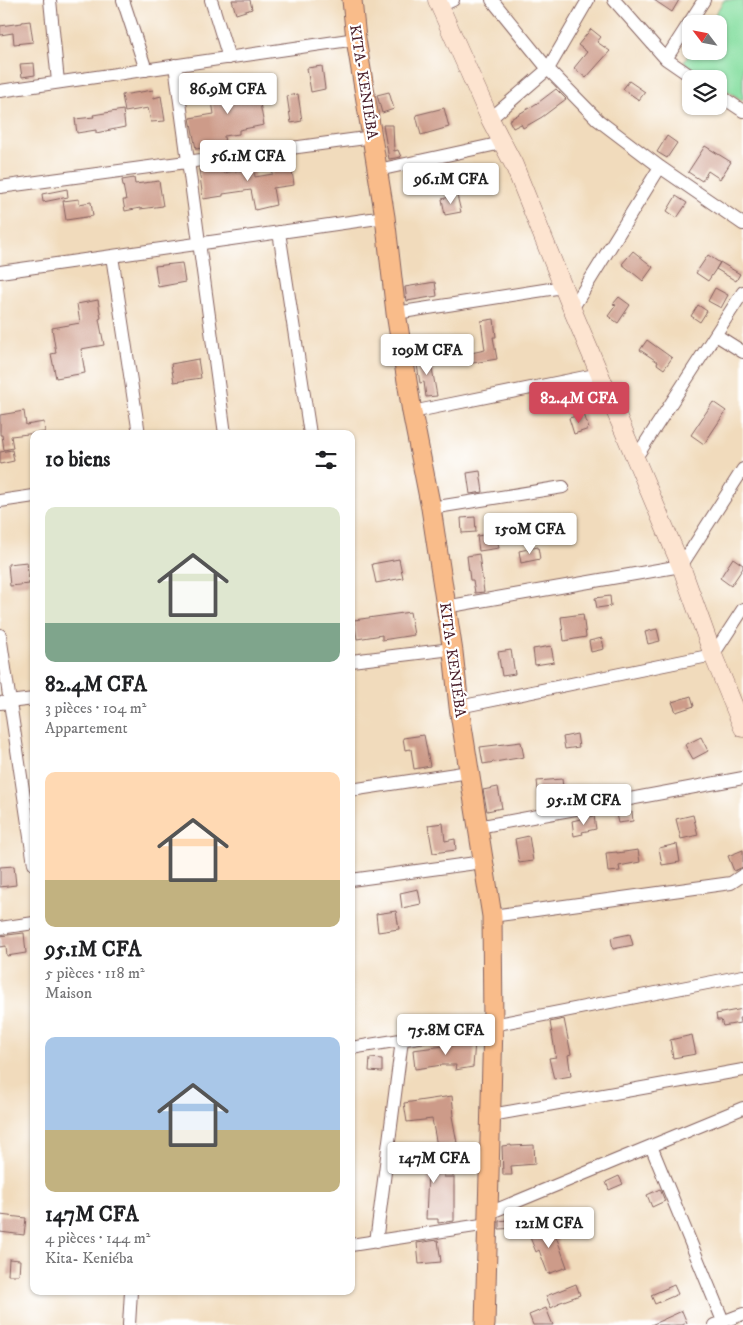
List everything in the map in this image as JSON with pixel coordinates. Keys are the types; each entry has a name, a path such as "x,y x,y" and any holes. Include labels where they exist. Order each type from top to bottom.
{"main road":[{"name":"KITA- KENIÉBA","path":"352,0 356,39 385,217 396,314 412,412 431,508 459,707 492,916 493,1025 485,1325"}],"street":[{"path":"50,0 58,82"},
{"path":"123,0 146,70"},
{"path":"210,0 229,58"},
{"path":"492,0 548,70 598,120 660,168 743,224"},
{"path":"490,119 548,70 588,0"},
{"path":"614,0 666,59 682,70"},
{"path":"666,59 704,0"},
{"path":"443,2 490,119 514,165 572,309 681,566 713,655 743,728"},
{"path":"0,91 356,39"},
{"path":"175,66 224,430"},
{"path":"727,100 743,111"},
{"path":"0,187 373,137"},
{"path":"378,170 502,143"},
{"path":"572,309 660,168"},
{"path":"0,272 385,217"},
{"path":"279,232 309,430"},
{"path":"112,256 138,430"},
{"path":"396,314 563,287"},
{"path":"635,459 743,292"},
{"path":"716,335 743,352"},
{"path":"412,412 600,374"},
{"path":"445,607 681,566 743,468"},
{"path":"431,508 563,487"},
{"path":"0,501 30,497"},
{"path":"459,707 713,655 743,610"},
{"path":"0,634 5,703 30,842"},
{"path":"355,661 452,649"},
{"path":"5,703 30,700"},
{"path":"355,789 469,772"},
{"path":"478,827 743,778"},
{"path":"355,879 483,862"},
{"path":"492,916 731,883 743,875"},
{"path":"0,928 30,924"},
{"path":"355,1047 493,1025 743,976"},
{"path":"376,1242 402,1040"},
{"path":"491,1115 743,1070"},
{"path":"355,1245 376,1242 488,1218 651,1146 743,1108"},
{"path":"651,1146 719,1323 743,1314"},
{"path":"129,1325 131,1295"}],"green space":[{"path":"724,0 743,0 743,101 727,90 727,70 696,70 684,62 685,60 728,60 728,15 715,15"}],"building":[{"path":"232,0 250,0 252,9 236,14"},
{"path":"654,0 679,0 672,12"},
{"path":"30,21 33,42 14,44 13,33 0,35 0,26"},
{"path":"591,29 601,37 597,42 610,51 586,78 574,68 587,52 578,45"},
{"path":"34,63 35,75 22,77 20,64"},
{"path":"322,66 325,89 311,92 307,68"},
{"path":"629,81 645,92 639,100 623,89"},
{"path":"256,82 264,125 239,130 239,134 224,136 225,145 196,149 190,118 214,114 210,89"},
{"path":"556,89 566,99 542,117 523,128 521,124 513,128 509,120"},
{"path":"153,90 154,98 161,96 165,121 151,122 148,108 125,112 122,95"},
{"path":"389,92 394,109 382,113 377,95"},
{"path":"298,94 302,121 291,123 287,96"},
{"path":"444,108 449,127 421,135 416,115"},
{"path":"123,110 125,127 96,133 96,130 77,133 75,119 94,117 93,115"},
{"path":"383,125 393,125 394,151 398,150 401,157 389,159"},
{"path":"667,136 677,143 667,158 657,152"},
{"path":"705,146 731,162 720,179 708,171 702,181 688,172"},
{"path":"290,156 294,185 273,188 276,205 255,210 251,190 203,199 199,169 221,166 223,173 254,168 255,177 273,174 271,159"},
{"path":"467,172 471,188 451,192 447,176"},
{"path":"134,178 135,184 159,181 163,206 125,211 123,200 126,200 122,180"},
{"path":"67,189 68,197 43,202 42,194"},
{"path":"457,195 461,212 445,215 442,199"},
{"path":"676,196 687,203 677,218 667,211"},
{"path":"79,199 79,204 91,202 93,216 66,220 63,201"},
{"path":"633,251 653,267 643,281 622,264"},
{"path":"708,255 720,263 708,281 696,273"},
{"path":"720,262 740,274 736,281 716,269"},
{"path":"182,263 185,282 158,287 155,266"},
{"path":"435,282 437,296 407,301 405,287"},
{"path":"715,288 728,295 721,308 708,301"},
{"path":"619,297 630,305 618,323 608,316 616,305 613,304"},
{"path":"98,300 101,318 99,319 104,345 81,349 85,373 56,378 51,354 56,353 52,328 80,323 77,304"},
{"path":"698,305 707,311 700,322 691,316"},
{"path":"494,319 496,337 493,337 497,359 473,363 471,353 485,350 481,321"},
{"path":"647,340 672,358 664,369 657,364 658,362 640,350"},
{"path":"430,357 437,396 426,397 424,382 420,383 416,359"},
{"path":"198,359 201,378 174,382 171,364"},
{"path":"713,402 726,411 704,444 691,435"},
{"path":"24,411 26,425 44,422 45,430 30,430 30,434 11,436 13,448 4,450 2,435 0,435 0,415"},
{"path":"584,414 589,429 574,434 569,418"},
{"path":"12,450 14,461 0,464 0,452"},
{"path":"480,471 483,492 470,494 467,473"},
{"path":"475,517 476,532 462,533 461,518"},
{"path":"496,533 499,548 479,551 477,536"},
{"path":"538,547 540,559 521,563 519,551"},
{"path":"479,554 484,592 475,593 473,580 470,580 467,556"},
{"path":"733,558 743,565 743,568 731,586 720,578"},
{"path":"399,559 403,578 376,583 372,564"},
{"path":"27,562 29,584 10,586 8,564"},
{"path":"610,596 611,606 597,608 595,598"},
{"path":"410,612 414,635 382,640 382,635 357,639 355,620"},
{"path":"583,614 586,637 564,641 561,617"},
{"path":"657,629 660,641 648,644 645,632"},
{"path":"602,638 604,649 591,652 589,641"},
{"path":"551,646 554,662 535,665 533,649"},
{"path":"511,650 515,674 502,676 498,652"},
{"path":"691,696 694,706 676,712 672,702"},
{"path":"577,734 579,747 565,749 563,737"},
{"path":"424,735 430,766 414,769 411,749 405,750 403,738"},
{"path":"701,737 708,751 693,759 685,745"},
{"path":"521,742 524,757 483,764 480,747"},
{"path":"562,779 564,795 539,798 537,781"},
{"path":"498,787 502,808 487,811 483,790"},
{"path":"632,812 633,821 618,823 616,814"},
{"path":"693,815 698,835 681,839 676,819"},
{"path":"594,816 596,829 574,836 572,821"},
{"path":"443,823 445,841 455,839 456,850 433,853 428,825"},
{"path":"529,836 533,861 519,863 515,839"},
{"path":"677,844 680,862 662,865 659,848"},
{"path":"638,850 640,862 619,866 620,871 608,872 606,853"},
{"path":"743,850 743,867 734,871 728,856"},
{"path":"14,866 16,885 0,887 0,867"},
{"path":"418,889 421,904 402,908 400,893"},
{"path":"396,911 399,929 378,932 376,914"},
{"path":"24,933 26,953 7,956 6,946 0,947 0,936"},
{"path":"630,934 633,945 613,949 611,938"},
{"path":"743,1009 743,1018 739,1018 740,1023 723,1026 721,1020 717,1020 716,1014"},
{"path":"564,1019 571,1054 568,1055 571,1076 554,1079 549,1058 556,1057 550,1022"},
{"path":"692,1035 696,1054 673,1058 670,1040"},
{"path":"475,1042 473,1067 455,1070 456,1065 442,1065 415,1069 413,1050"},
{"path":"370,1058 382,1059 382,1072 369,1071"},
{"path":"452,1096 454,1116 452,1116 457,1143 437,1146 432,1119 407,1122 404,1103"},
{"path":"534,1145 535,1164 511,1166 512,1175 503,1175 502,1146"},
{"path":"419,1150 419,1152 443,1152 444,1177 454,1177 454,1221 438,1223 438,1219 426,1219 427,1166 404,1169 402,1152"},
{"path":"619,1176 623,1184 609,1190 606,1182"},
{"path":"660,1189 665,1201 652,1207 647,1195"},
{"path":"0,1215 26,1218 24,1235 0,1232"},
{"path":"516,1219 516,1228 499,1229 499,1221"},
{"path":"552,1225 567,1267 548,1274 539,1250 536,1252 529,1235"},
{"path":"438,1240 441,1262 419,1264 417,1243"},
{"path":"9,1259 20,1260 19,1275 8,1275"},
{"path":"576,1284 580,1295 558,1303 551,1308 546,1296"},
{"path":"674,1285 678,1294 655,1304 651,1295"},
{"path":"546,1308 553,1325 533,1325 529,1315"},
{"path":"682,1311 687,1323 682,1325 651,1325"}]}
